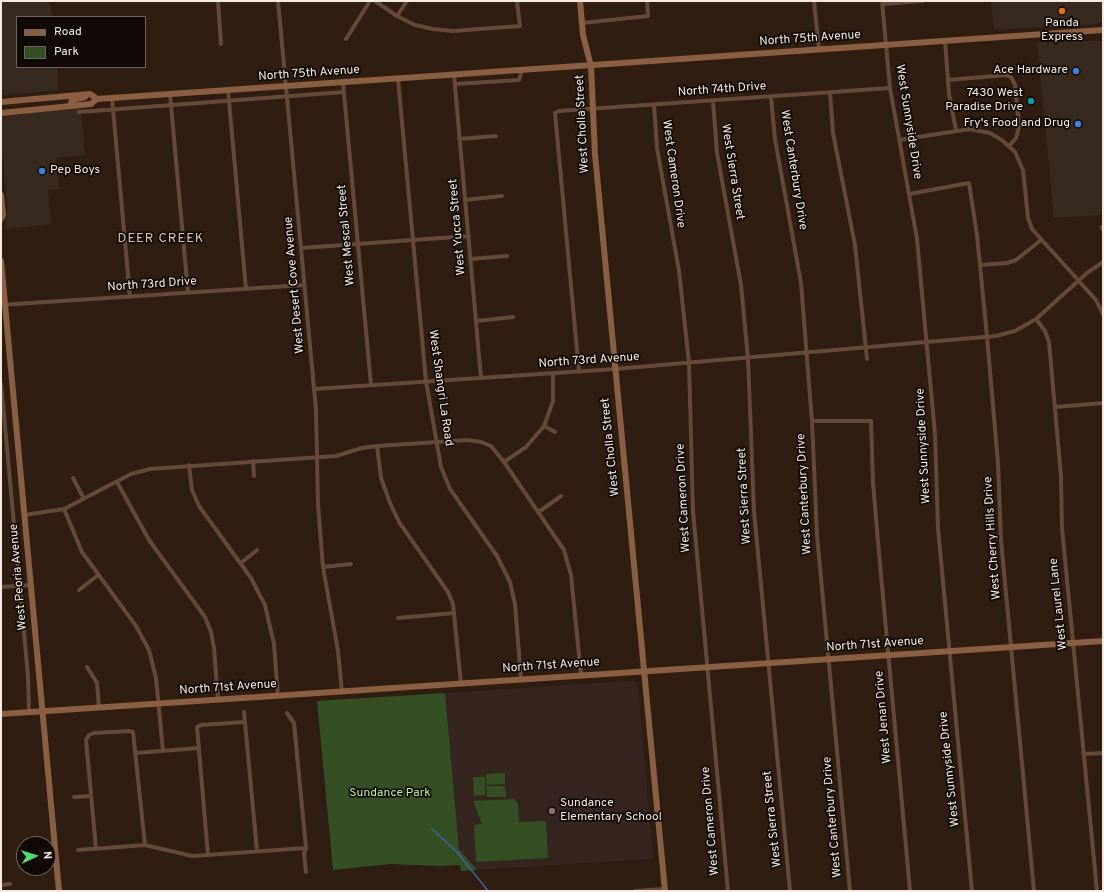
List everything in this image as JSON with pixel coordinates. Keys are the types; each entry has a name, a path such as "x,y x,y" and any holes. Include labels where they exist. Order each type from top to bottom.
{"street":[{"path":"218,1 221,44"},
{"name":"West Desert Cove Avenue","path":"278,1 314,389 318,457 318,504 323,567 338,651 342,692"},
{"path":"346,39 370,1"},
{"path":"375,1 397,16 415,25 444,30 520,26 517,1"},
{"path":"397,16 407,1"},
{"name":"West Cholla Street","path":"580,1 582,22 591,66 595,154 665,890"},
{"path":"582,22 648,16 647,1"},
{"path":"814,1 818,50"},
{"path":"882,2 923,1"},
{"name":"West Sunnyside Drive","path":"882,2 890,88 917,239 935,434 938,528 972,891"},
{"name":"North 75th Avenue","path":"1,113 91,104 97,99 945,41 1102,32"},
{"path":"945,41 948,80 956,130"},
{"path":"455,84 519,80 522,70"},
{"name":"West Yucca Street","path":"454,75 481,378"},
{"path":"948,80 1006,75 1011,77 1015,85 1019,127 1016,138 1009,146"},
{"name":"West Shangri La Road","path":"398,79 426,381 436,443 446,482 497,556 510,582 515,604 521,679"},
{"name":"West Mescal Street","path":"343,82 371,385"},
{"name":"North 74th Drive","path":"579,372 555,113 559,111 890,88"},
{"path":"228,90 246,288"},
{"name":"North 75th Avenue","path":"79,112 344,92"},
{"path":"830,93 833,133 855,245 867,359"},
{"path":"1,102 87,94 90,94 97,99"},
{"path":"70,106 71,101 84,98 87,94"},
{"path":"170,94 188,293"},
{"name":"West Canterbury Drive","path":"771,97 775,139 797,252 812,421 816,521 850,891"},
{"path":"112,98 130,297"},
{"name":"West Sierra Street","path":"712,101 717,153 741,285 748,358 754,511 790,891"},
{"name":"West Cameron Drive","path":"654,105 657,148 679,271 690,363 693,511 728,891"},
{"path":"899,140 956,130 982,130 996,136 1009,146 1019,159 1023,170 1028,218 1032,229 1096,300 1103,314"},
{"path":"459,139 496,136"},
{"name":"West Cherry Hills Drive","path":"909,194 969,183 980,265 987,337 998,463 1000,540 1034,891"},
{"path":"1,196 3,215 1,219"},
{"path":"465,200 502,196"},
{"path":"301,248 468,236"},
{"path":"980,265 1007,263 1016,260 1041,240"},
{"path":"471,260 507,256"},
{"name":"West Peoria Avenue","path":"1,261 3,305 59,891"},
{"name":"North 73rd Avenue","path":"314,389 579,372 987,337 1015,331 1036,320 1079,280 1103,262"},
{"name":"North 73rd Drive","path":"3,305 304,285"},
{"path":"476,321 513,317"},
{"name":"West Laurel Lane","path":"1036,320 1047,335 1055,407 1061,476 1062,528 1096,891"},
{"path":"504,462 526,447 544,426 553,401 553,373"},
{"name":"West Peoria Avenue","path":"1,383 20,585 29,695 29,712"},
{"path":"1055,407 1103,403"},
{"name":"West Jenan Drive","path":"812,421 872,421 873,482 910,891"},
{"path":"544,426 555,432"},
{"path":"24,515 64,509 143,470 189,465 336,456 362,448 378,446 468,440 481,442 491,446 504,462 540,511 561,543 567,558 571,575 581,675"},
{"path":"378,446 381,478 399,522 448,592 453,604 461,684"},
{"path":"253,461 254,476"},
{"path":"189,465 192,490 198,506 241,563 259,592 270,620 274,644 278,696"},
{"path":"73,478 84,499"},
{"path":"117,482 149,540 205,617 211,632 214,648 218,700"},
{"path":"540,511 561,496"},
{"path":"64,509 78,546 136,626 149,650 156,678 163,751"},
{"path":"241,563 257,550"},
{"path":"323,567 351,564"},
{"path":"79,590 98,575"},
{"path":"1,586 30,585"},
{"path":"398,618 454,614"},
{"name":"North 71st Avenue","path":"1,714 1103,641"},
{"path":"87,667 97,683 99,708"},
{"path":"244,712 257,851"},
{"path":"287,713 294,723 306,848 304,854 306,872"},
{"path":"208,855 197,727 201,725 245,722"},
{"path":"96,849 86,740 88,735 130,731 133,732 136,753 145,845"},
{"path":"136,753 198,748"},
{"path":"1083,754 1103,753"},
{"path":"74,797 91,796"},
{"path":"78,850 145,845 188,856 306,848"},
{"path":"1,885 10,884"},
{"path":"635,891 665,890"}],"shaded area":[{"path":"50,1 52,16 16,16 16,68 57,68 59,90 2,95 1,3"},
{"path":"991,1 1103,1 1103,22 1090,25 994,30"},
{"path":"1103,41 1103,215 1054,218 1037,42"},
{"path":"81,108 85,155 56,158 59,189 48,190 51,224 6,229 7,203 1,139 1,119 4,116"},
{"name":"Sundance Elementary School","path":"635,681 638,687 653,859 477,870 459,849 445,693"}],"green space":[{"name":"Sundance Park","path":"445,693 459,849 477,870 461,871 460,865 440,866 391,864 333,870 317,701"},
{"path":"505,773 505,784 486,785 486,774"},
{"path":"473,777 485,777 485,795 474,796"},
{"path":"486,786 505,786 506,797 487,797"},
{"path":"514,799 518,804 519,822 546,821 548,858 476,862 474,825 482,824 473,801"}],"waterway":[{"path":"432,829 457,852 488,891"}],"place":[{"name":"Panda Express","path":"1062,11"},
{"name":"Ace Hardware","path":"1076,71"},
{"name":"7430 West Paradise Drive","path":"1031,101"},
{"name":"Fry's Food and Drug","path":"1078,124"},
{"name":"Pep Boys","path":"42,171"},
{"name":"Sundance Elementary School","path":"552,811"}],"district":[{"name":"DEER CREEK","path":"161,239"}]}
